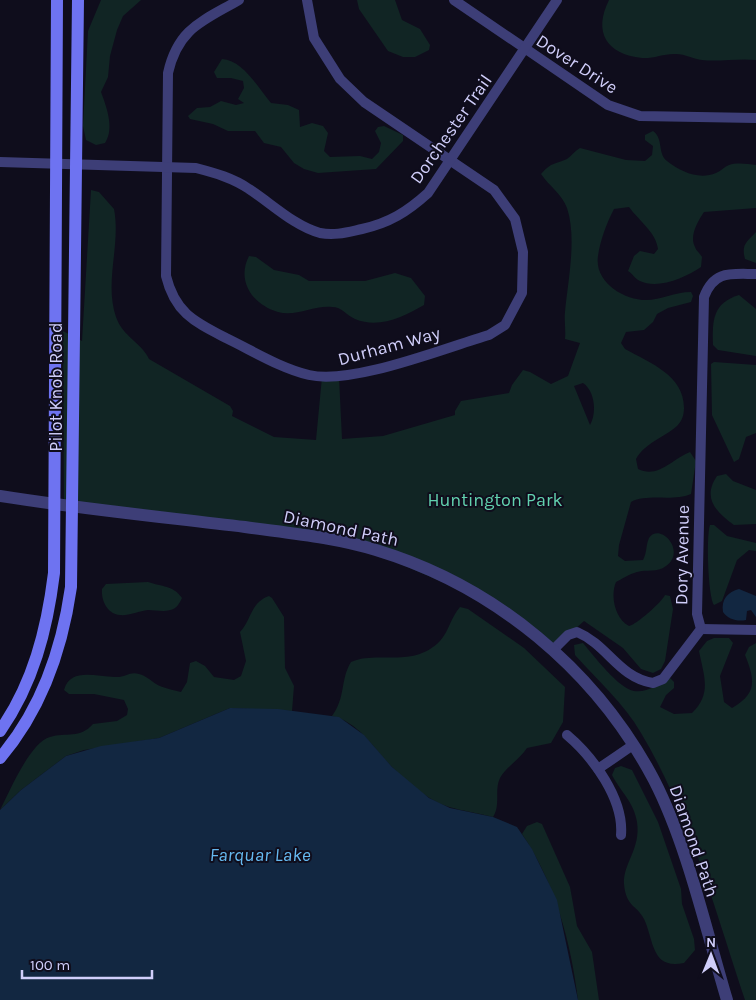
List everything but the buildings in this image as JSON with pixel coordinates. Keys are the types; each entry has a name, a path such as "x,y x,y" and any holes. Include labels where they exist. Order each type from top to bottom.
{"main road":[{"name":"Pilot Knob Road","path":"0,731 23,693 38,654 47,623 54,573 57,0"},
{"name":"Pilot Knob Road","path":"0,758 25,724 39,699 62,635 71,587 78,0"}],"street":[{"name":"Durham Way","path":"239,0 196,25 181,39 172,54 168,73 166,276 170,292 178,307 196,322 287,367 310,375 335,377 362,373 489,335 505,325 522,293 523,252 515,219 494,190 364,102 340,79 314,38 306,0"},
{"name":"Dover Drive","path":"454,0 608,105 640,116 756,118"},
{"name":"Dorchester Trail","path":"0,162 196,168 224,175 247,187 304,227 321,233 338,234 381,225 407,212 428,194 557,0"},
{"name":"Dory Avenue","path":"553,650 568,635 577,632 589,637 633,677 653,683 663,679 701,629 697,614 704,297 708,284 717,277 729,274 756,274"},
{"name":"Diamond Path","path":"0,496 54,505 312,536 374,550 427,568 470,590 510,615 553,650 592,689 633,745 654,781 676,832 727,1000"},
{"path":"701,629 756,630"},
{"path":"567,735 584,750 598,769 620,811 621,835"},
{"path":"598,769 633,745"}],"green space":[{"path":"101,0 141,0 123,16 117,30 110,56 108,77 101,92 109,117 108,137 105,143 96,145 86,140 83,126 88,31"},
{"path":"357,0 395,0 402,20 420,29 430,45 429,50 415,57 403,57 388,51 359,9"},
{"path":"609,0 756,0 756,60 708,60 672,54 642,58 619,52 606,40 603,31 602,22"},
{"path":"222,59 237,64 243,69 271,103 288,105 299,110 300,127 312,123 323,126 328,133 324,151 330,157 360,156 372,159 379,152 381,143 375,131 378,127 384,126 403,135 403,141 376,169 318,173 304,169 294,163 281,147 264,143 255,131 228,131 213,124 190,119 188,116 197,108 210,107 221,101 236,105 244,103 238,99 244,88 243,81 231,78 217,78 214,72"},
{"name":"Huntington Park","path":"653,131 658,138 664,158 690,174 710,175 729,165 742,163 756,165 756,208 704,212 699,220 695,229 693,243 702,257 701,267 695,271 672,281 655,284 638,280 628,271 634,256 640,251 654,254 658,249 651,232 629,207 614,209 599,250 598,265 601,274 612,288 620,293 629,297 646,300 685,292 691,292 693,296 691,302 668,308 657,314 653,322 644,330 626,332 621,343 625,349 655,365 672,379 682,397 684,411 677,426 640,453 636,459 638,469 652,472 665,467 690,452 696,461 691,494 676,497 645,498 631,502 619,545 618,556 625,561 643,560 649,538 654,534 665,536 673,546 672,560 666,566 659,569 637,572 616,582 614,588 617,613 624,623 629,626 649,613 665,595 670,596 673,609 665,661 661,669 653,673 641,669 623,648 584,621 553,649 482,599 363,548 64,505 63,331 82,341 91,190 99,192 114,209 116,236 112,290 116,317 123,330 142,348 149,359 230,406 233,411 232,416 274,437 316,440 322,377 339,377 342,439 383,436 455,415 455,411 461,401 509,393 512,385 523,370 551,384 568,376 580,343 565,339 565,315 572,246 570,220 562,198 541,174 551,165 567,159 580,148 626,160 645,161 652,155 653,146 645,140 645,135","holes":["583,383 594,402 594,414 590,425 574,386"]},
{"path":"756,232 756,263 745,259 744,247"},
{"path":"249,256 256,257 274,270 299,275 309,281 365,281 395,273 411,278 425,296 424,305 408,314 391,320 373,323 355,319 335,307 292,313 278,312 261,304 249,291 246,283 245,265"},
{"path":"739,295 756,309 756,356 718,350 713,345 714,320 719,308 730,298"},
{"path":"714,362 756,365 756,433 746,437 739,459 734,462 712,415 711,364"},
{"path":"726,474 733,481 756,490 756,524 734,525 713,504 711,491 713,484 717,476"},
{"path":"710,525 714,525 727,536 756,543 756,551 749,550 737,560 722,601 714,605 710,591 708,566"},
{"path":"148,582 167,587 179,594 182,598 178,605 169,610 148,610 123,615 115,614 106,606 102,589 106,584"},
{"path":"269,596 284,617 285,668 294,686 292,711 230,708 159,738 84,750 66,756 21,790 0,810 21,769 42,741 50,737 83,732 93,724 117,721 127,715 128,709 124,700 94,694 69,694 64,690 73,678 86,675 117,677 136,673 162,687 181,692 187,682 190,663 196,661 205,666 214,677 234,680 241,676 246,661 240,632 258,603"},
{"path":"460,607 468,609 524,648 565,687 563,722 551,743 527,748 500,778 497,808 493,817 443,805 428,797 396,771 358,730 342,719 332,716 339,702 345,675 351,662 372,658 407,657 429,649 440,641 446,633"},
{"path":"714,638 729,638 733,643 720,676 724,702 732,708 746,698 750,692 752,680 745,655 749,647 756,643 756,1000 745,1000 688,830 658,764 627,712 575,655 574,645 583,643 614,678 628,689 639,691 648,689 670,678 674,682 674,688 666,695 660,707 674,714 692,713 702,699 705,684 699,651 707,641"},
{"path":"621,766 632,770 658,822 681,889 682,904 694,939 695,950 684,963 673,964 659,958 652,944 644,919 629,901 625,892 624,876 638,832 633,808 612,775 615,768"},
{"path":"537,822 542,824 570,887 577,926 592,952 599,1000 578,1000 571,956 560,914 544,872 522,834 527,826"}],"water":[{"path":"739,589 756,596 756,617 751,610 747,611 746,620 743,621 730,618 723,612 723,603 726,597"},
{"name":"Farquar Lake","path":"230,708 278,709 339,717 364,735 392,767 429,798 450,808 493,817 517,827 532,849 557,900 578,1000 0,1000 0,810 21,790 66,756 101,746 159,738"}]}
